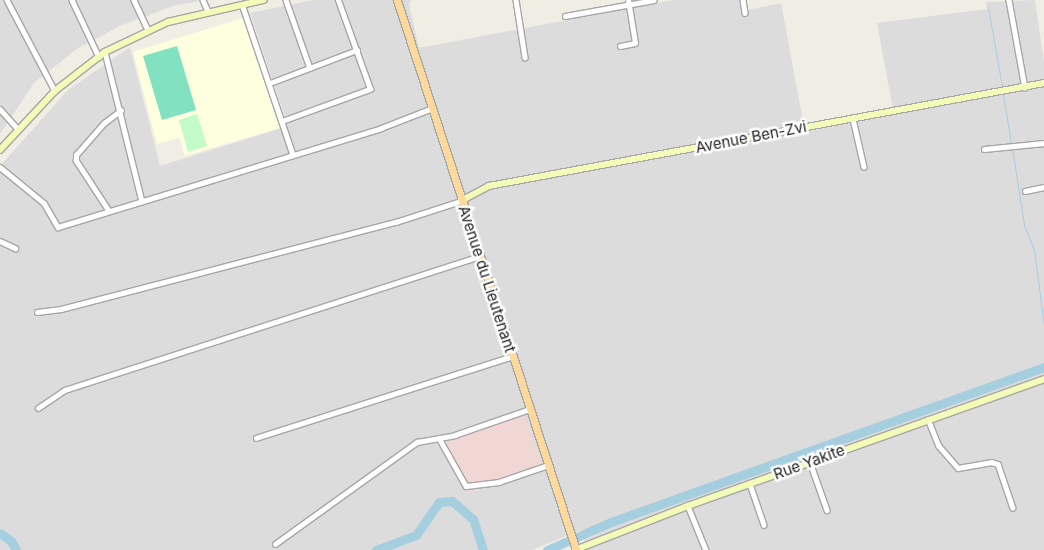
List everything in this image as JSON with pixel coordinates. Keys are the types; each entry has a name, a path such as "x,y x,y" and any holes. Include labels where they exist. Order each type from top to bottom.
{"main road":[{"path":"0,150 17,128 55,91 105,52 148,30 208,11 263,0"},
{"name":"Avenue du Lieutenant","path":"391,0 397,4 575,549"},
{"name":"Avenue Ben-Zvi","path":"462,201 489,186 1044,83"},
{"name":"Rue Yakite","path":"575,549 928,419 1044,379"}],"street":[{"path":"7,0 55,91"},
{"path":"72,0 99,57"},
{"path":"134,0 148,30"},
{"path":"203,0 208,11"},
{"path":"286,0 310,68"},
{"path":"282,121 368,92 370,85 338,0"},
{"path":"516,0 525,57"},
{"path":"565,16 628,3 654,0"},
{"path":"743,0 746,13"},
{"path":"1010,0 1025,88"},
{"path":"620,46 635,43 628,3"},
{"path":"242,4 270,83 292,154"},
{"path":"270,83 357,50"},
{"path":"105,52 121,110 142,201"},
{"path":"0,167 44,203 55,226 381,128 430,108"},
{"path":"0,109 17,128"},
{"path":"108,210 76,161 76,154 104,123 121,110"},
{"path":"853,119 864,167"},
{"path":"984,148 1044,143"},
{"path":"1025,190 1044,187"},
{"path":"37,312 61,309 396,222 462,201"},
{"path":"0,241 15,248"},
{"path":"38,408 65,390 480,256"},
{"path":"256,438 513,356"},
{"path":"275,544 417,442 455,435 530,409"},
{"path":"928,419 939,446 958,468 991,462 998,464 1013,508"},
{"path":"438,438 466,486 499,482 548,465"},
{"path":"810,462 827,510"},
{"path":"750,484 764,525"},
{"path":"688,506 706,550"}],"shaded area":[{"path":"0,0 206,0 176,5 122,25 78,48 34,83 0,134"},
{"path":"313,0 411,0 409,5 419,48 674,0 739,0 742,11 781,3 805,132 894,115 877,23 987,9 986,2 1035,0 1044,62 1044,550 588,550 581,530 532,550 0,550 0,166 68,90 130,47 160,166 288,126 250,13"},
{"path":"243,18 280,128 185,156 179,138 157,144 133,52"},
{"path":"524,414 543,468 469,493 441,442"}],"green space":[{"path":"177,46 196,110 162,120 143,56"},
{"path":"197,114 207,146 188,152 179,120"}],"waterway":[{"path":"988,7 1002,86"},
{"path":"1003,94 1011,144"},
{"path":"1012,148 1024,225 1034,250 1044,326"},
{"path":"547,550 611,522 1044,367"},
{"path":"376,550 416,535 439,502 452,501 473,519 483,550"},
{"path":"0,533 11,541 16,550"}]}
